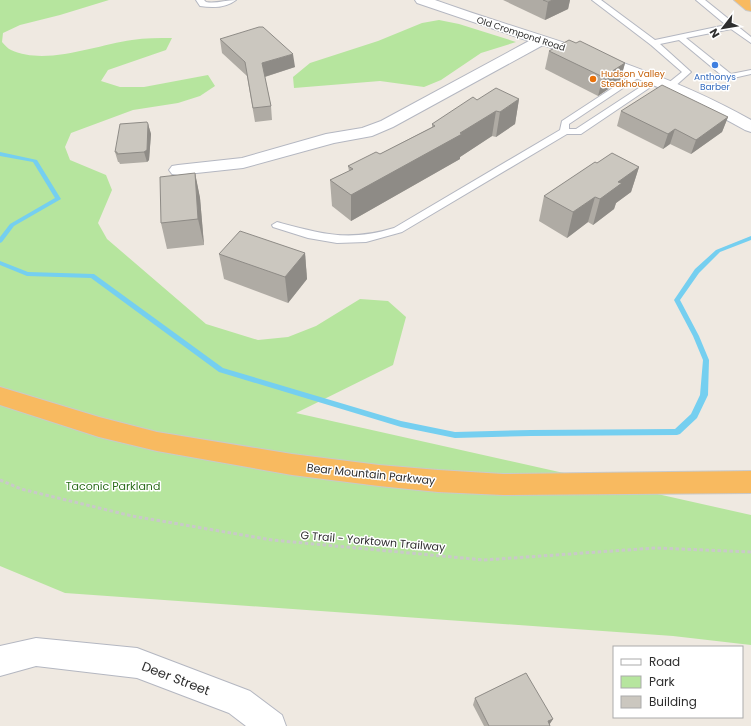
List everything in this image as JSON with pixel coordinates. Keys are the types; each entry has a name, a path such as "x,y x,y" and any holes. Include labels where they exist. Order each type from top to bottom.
{"highway":[{"path":"741,0 751,7"},
{"name":"Bear Mountain Parkway","path":"0,396 58,415 133,436 297,466 383,476 469,483 554,485 695,481 751,482"}],"street":[{"name":"Old Crompond Road","path":"422,0 464,16 595,58 664,83 699,99 751,127"},
{"path":"178,170 243,163 332,138 366,132 386,124 540,41"},
{"name":"Deer Street","path":"0,660 36,652 137,662 239,702 271,726"}],"lane":[{"path":"200,0 203,4 210,6 219,5 232,0"},
{"path":"277,225 305,234 331,239 355,240 385,235 419,219 564,131 578,132 664,83 687,72 654,43 596,0"},
{"path":"700,0 751,41"},
{"path":"654,43 732,26"},
{"path":"680,37 729,77 751,72"},
{"path":"564,131 565,123 640,74"}],"path":[{"name":"G Trail - Yorktown Trailway","path":"0,480 21,489 132,516 280,541 484,560 655,548 751,552"}],"green space":[{"name":"Taconic Parkland","path":"0,0 109,0 20,25 3,33 2,42 11,50 40,56 55,55 132,40 147,38 172,38 166,50 108,70 101,81 120,87 144,87 208,75 215,86 200,96 178,103 133,110 71,133 65,147 70,160 106,175 112,190 98,223 107,239 206,324 258,340 288,337 316,326 360,299 388,301 406,317 393,365 296,413 751,515 751,645 673,636 65,593 0,566"},
{"path":"439,20 459,24 516,42 481,53 441,80 424,87 380,81 294,88 293,77 310,63 378,41 422,23"}],"building":[{"path":"263,27 293,54 262,63 271,106 253,108 245,62 220,39"},
{"path":"569,40 576,43 580,41 625,63 603,77 549,51"},
{"path":"662,85 728,117 696,140 675,129 668,134 621,111"},
{"path":"496,88 519,99 500,112 496,111 460,133 462,134 351,195 330,180 353,169 348,166 376,152 380,154 435,126 432,124 473,97 477,100"},
{"path":"147,122 147,150 144,152 117,154 117,152 115,152 120,124"},
{"path":"612,153 639,167 618,182 622,183 600,199 595,197 573,212 544,196 595,162 597,163"},
{"path":"195,173 198,219 161,223 160,177"},
{"path":"240,231 305,253 285,277 219,254"},
{"path":"526,673 553,719 548,721 550,726 489,726 475,698"}],"waterway":[{"path":"0,154 35,161 58,199 12,225 0,241"},
{"path":"0,263 27,274 92,276 221,370 401,424 455,435 677,432 694,416 704,395 706,360 696,336 677,300 697,271 718,251 751,238"}],"place":[{"name":"Anthonys Barber","path":"715,65"},
{"name":"Hudson Valley Steakhouse","path":"593,79"}]}
